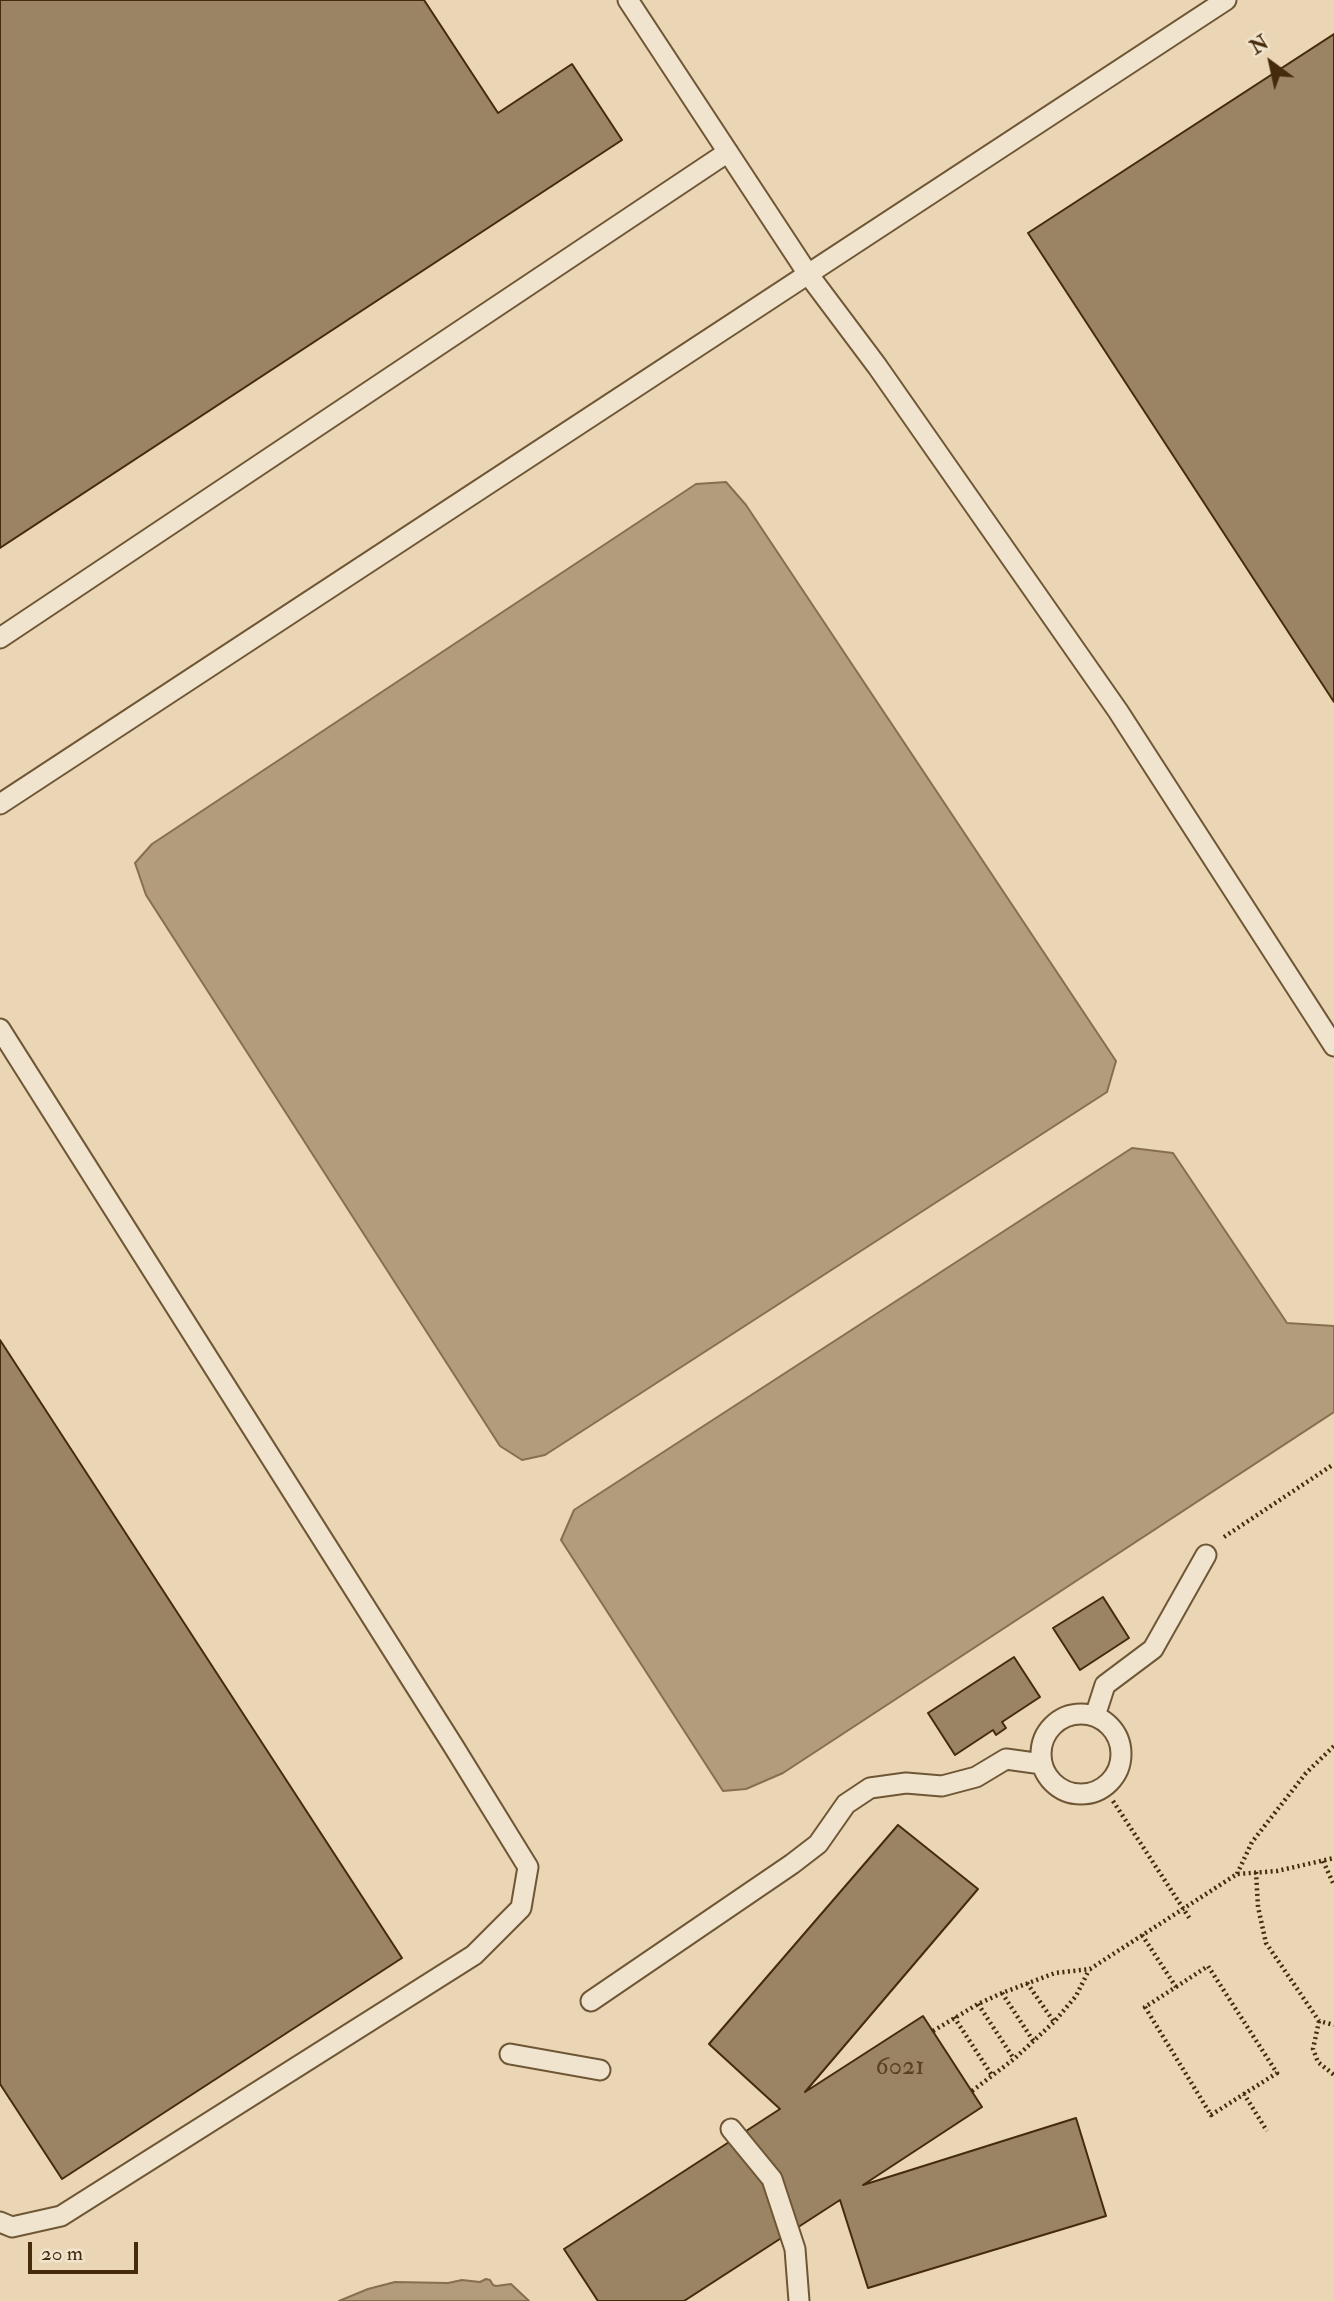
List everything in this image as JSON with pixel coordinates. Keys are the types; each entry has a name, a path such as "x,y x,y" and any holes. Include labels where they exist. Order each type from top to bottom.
{"lane":[{"path":"628,0 808,274 877,366 1118,711 1334,1045"},
{"path":"0,804 1226,0"},
{"path":"0,638 728,152"},
{"path":"0,1030 528,1867 521,1908 474,1955 61,2216 12,2227 0,2222"},
{"path":"1096,1716 1105,1685 1153,1649 1206,1555"},
{"path":"1082,1713 1096,1716 1116,1733 1121,1746 1118,1772 1111,1783 1100,1791 1087,1795 1061,1790 1051,1781 1042,1764 1042,1744 1057,1722 1082,1713"},
{"path":"590,2001 818,1844 846,1804 870,1788 906,1783 942,1786 976,1777 1006,1759 1042,1764"},
{"path":"510,2054 600,2070"},
{"path":"731,2129 772,2179 795,2249 799,2301"}],"path":[{"path":"1206,1555 1230,1531 1334,1464"},
{"path":"1237,1874 1252,1842 1306,1773 1334,1746"},
{"path":"1113,1801 1190,1919"},
{"path":"933,2031 978,2004 1027,1983 1055,1973 1090,1969 1237,1874 1277,1871 1334,1857"},
{"path":"1322,1861 1334,1885"},
{"path":"1256,1872 1258,1907 1266,1943 1319,2021 1334,2025"},
{"path":"1142,1935 1175,1987"},
{"path":"1208,1966 1277,2073 1211,2115 1146,2007 1175,1987 1208,1966"},
{"path":"972,2091 993,2077 1054,2022 1076,1996 1090,1969"},
{"path":"1027,1983 1054,2022"},
{"path":"1002,1993 1034,2042"},
{"path":"978,2004 1014,2059"},
{"path":"954,2017 993,2077"},
{"path":"1319,2021 1313,2049 1318,2062 1334,2075"},
{"path":"1244,2094 1267,2131"}],"shaded area":[{"path":"726,482 746,505 1116,1061 1107,1092 545,1455 522,1460 500,1446 146,895 135,863 152,844 696,484"},
{"path":"1132,1148 1173,1153 1287,1323 1334,1326 1334,1412 783,1773 746,1789 723,1791 561,1540 574,1510"},
{"path":"486,2279 496,2286 511,2284 529,2301 339,2301 395,2282 480,2282"}],"building":[{"path":"0,0 424,0 498,113 572,64 622,140 0,548"},
{"path":"1334,34 1334,702 1028,233"},
{"path":"0,1340 402,1958 62,2179 0,2084"},
{"path":"1103,1597 1129,1638 1080,1670 1053,1628"},
{"path":"1014,1657 1040,1697 1002,1722 1006,1728 996,1735 993,1730 955,1755 928,1713"},
{"path":"898,1825 978,1889 805,2092 923,2016 982,2107 863,2185 1076,2118 1106,2216 868,2288 840,2200 684,2301 598,2301 564,2249 780,2109 709,2044"}]}
